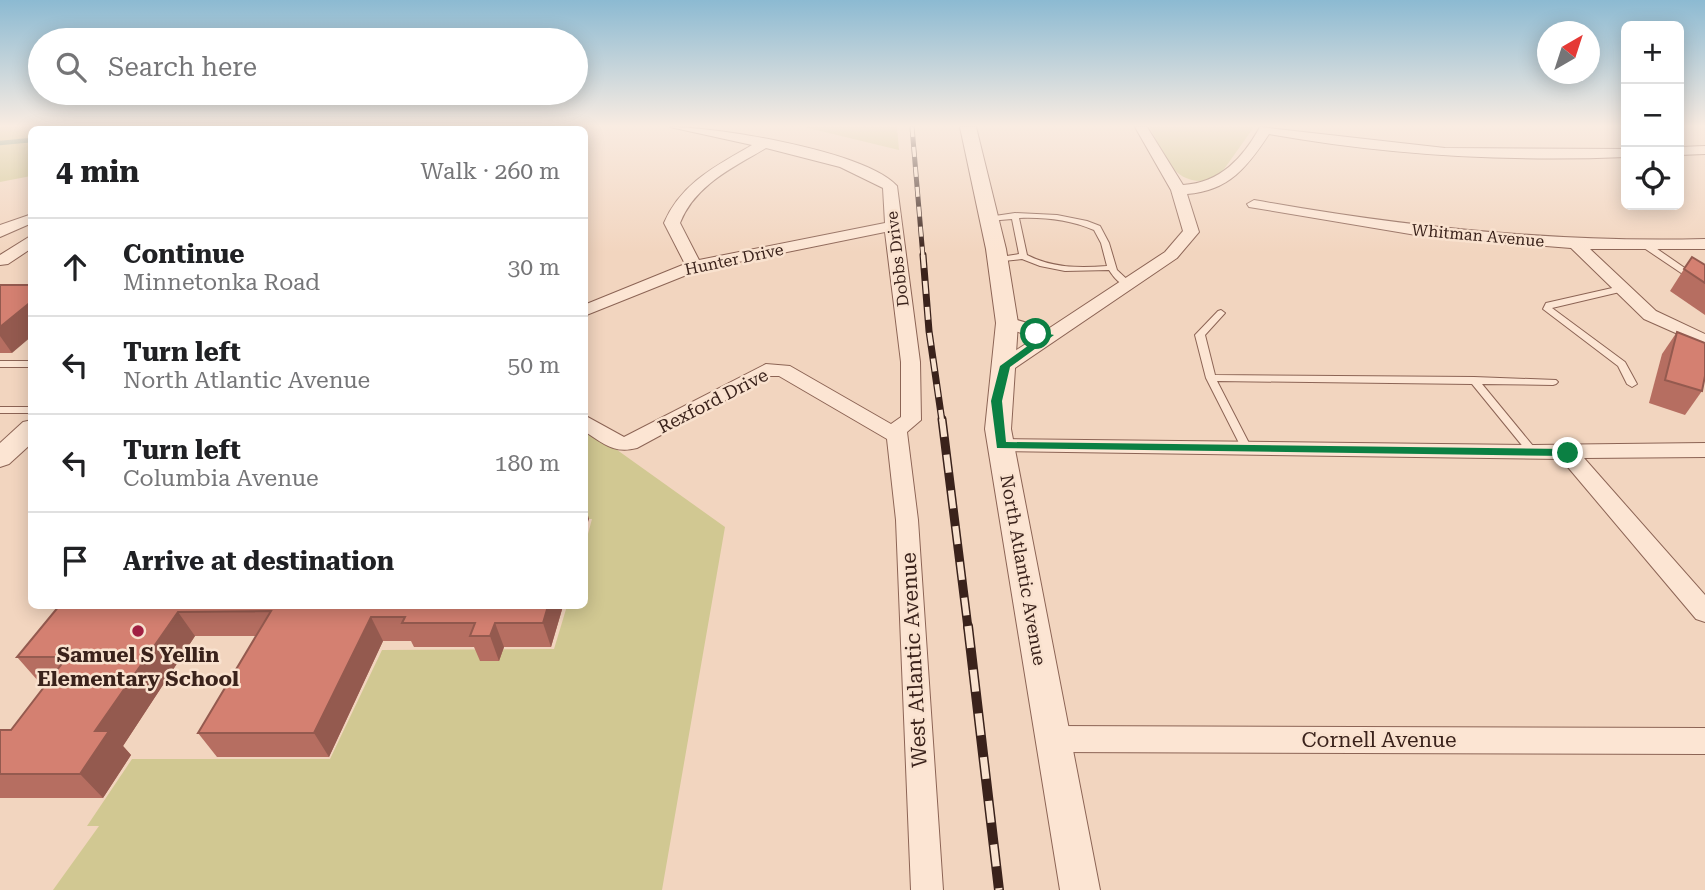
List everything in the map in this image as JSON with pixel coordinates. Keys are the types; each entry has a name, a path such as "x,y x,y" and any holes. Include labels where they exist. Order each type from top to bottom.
{"street":[{"path":"694,266 672,223 677,204 692,190 725,169"},
{"name":"Dobbs Drive","path":"855,169 890,186 890,226 913,386 911,420 901,428"},
{"name":"North Atlantic Avenue","path":"977,169 1007,322 1005,366 997,401 1001,446 1080,890"},
{"path":"1005,366 1171,255 1191,232 1190,214 1165,169"},
{"path":"1178,190 1197,190 1221,183 1235,169"},
{"name":"Whitman Avenue","path":"1254,204 1418,230 1574,243 1647,246 1705,244"},
{"path":"0,232 12,224 28,219"},
{"name":"Hunter Drive","path":"588,309 694,266 890,226"},
{"path":"1,261 28,243"},
{"path":"1574,243 1650,315 1705,341"},
{"path":"1,261 28,261"},
{"path":"1007,322 1023,330 1049,335"},
{"name":"Rexford Drive","path":"588,424 618,445 630,443 766,370 783,370 881,430 891,433 901,428"},
{"name":"West Atlantic Avenue","path":"901,428 928,890"},
{"path":"0,458 28,432"},
{"path":"1001,446 1246,447 1533,453 1705,450"},
{"path":"1568,453 1705,612"},
{"name":"Cornell Avenue","path":"1052,739 1705,741"}],"lane":[{"path":"988,219 1015,215 1071,220 1097,228 1105,243 1109,268 1128,284"},
{"path":"1015,215 1023,256"},
{"path":"1647,246 1705,286"},
{"path":"997,260 1023,256 1033,262 1073,270 1109,268"},
{"path":"1620,289 1549,305 1547,309 1622,364 1632,384"},
{"path":"1221,313 1200,335 1211,378 1246,447"},
{"path":"0,364 28,363"},
{"path":"1211,378 1553,382"},
{"path":"1474,380 1533,453"},
{"path":"0,410 28,410"}],"shaded area":[{"path":"0,169 28,169 28,177 0,182"},
{"path":"1174,169 1224,169 1217,179 1202,181 1190,180"},
{"path":"588,429 725,527 662,890 53,890 99,826 87,826 132,759 330,759 382,650 554,649 566,609 588,609 588,534 592,519 588,519"}],"building":[{"path":"1692,257 1705,265 1705,283 1684,269"},
{"path":"0,285 28,285 28,304 0,327"},
{"path":"1677,332 1705,343 1702,391 1665,380"},
{"path":"57,609 547,609 543,623 495,623 490,636 470,636 475,623 402,623 405,617 371,617 314,733 198,733 271,611 178,612 95,731 109,731 80,774 0,774 0,730 11,730 67,657 17,657"}],"railway":[{"path":"916,169 923,257"},
{"path":"923,255 929,331 942,421"},
{"path":"942,419 968,628"},
{"path":"968,626 999,890"}],"place":[{"name":"Samuel S Yellin Elementary School","path":"138,631"}],"route":[{"path":"1036,334 1049,335 1005,366 997,401 1001,446 1568,453"}]}
